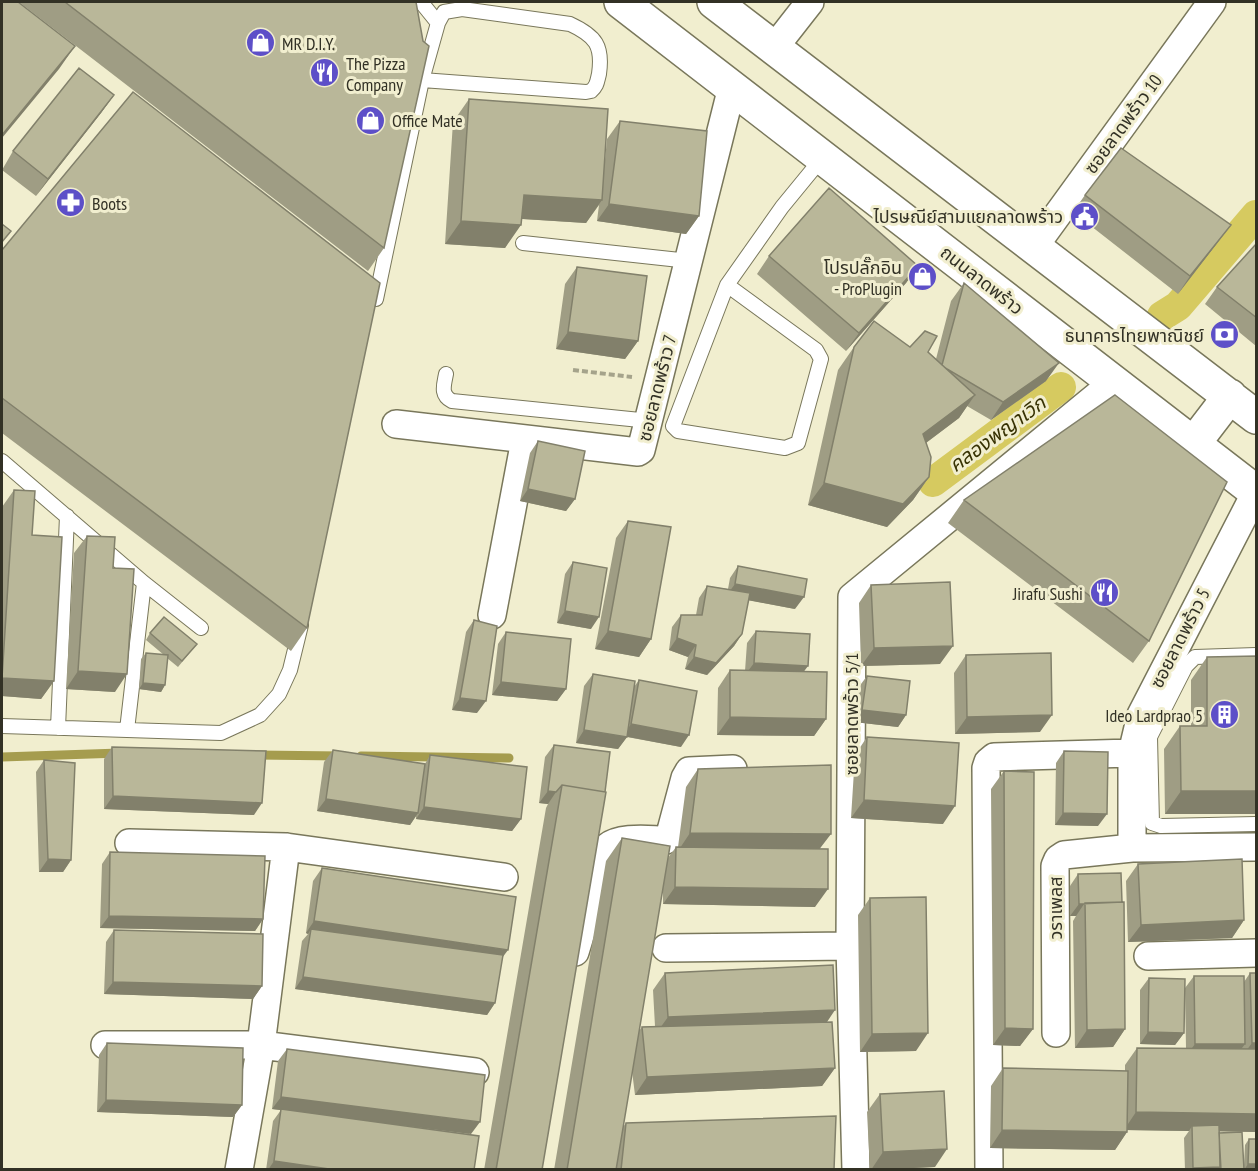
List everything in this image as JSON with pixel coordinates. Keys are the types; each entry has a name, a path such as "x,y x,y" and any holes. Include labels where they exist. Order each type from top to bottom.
{"main road":[{"name":"ถนนลาดพร้าว","path":"621,2 1256,492"},
{"path":"714,2 1257,417"},
{"path":"1194,443 1230,396"}],"street":[{"path":"774,48 810,2"},
{"name":"ซอยลาดพร้าว 10","path":"1034,247 1212,2"},
{"name":"ซอยลาดพร้าว 7","path":"396,424 638,452 643,447 732,87"},
{"name":"ซอยลาดพร้าว 5/1","path":"856,1170 843,1126 850,946 839,768 852,597 1114,382"},
{"path":"492,615 525,440"},
{"name":"ซอยลาดพร้าว 5","path":"1132,848 1132,753 1141,715 1256,492"},
{"path":"989,1170 986,768 988,762 994,757 1132,753"},
{"path":"567,977 607,847 613,842 669,838 685,778 689,771 755,769"},
{"path":"129,843 286,847 504,877"},
{"path":"238,1170 261,1045 286,847"},
{"path":"1132,848 1257,847"},
{"name":"วราเพลส","path":"1056,1033 1055,866 1058,859 1064,855 1132,848"},
{"path":"666,948 850,946"},
{"path":"1148,956 1257,953"},
{"path":"105,1045 261,1045 475,1072"}],"lane":[{"path":"421,2 438,23"},
{"path":"373,313 422,80 438,23 444,12 462,9 570,24 585,31 599,48 601,56 597,85 591,91 586,92 422,80"},
{"path":"727,285 816,350 821,359 798,444 793,447 785,448 678,431 673,426 727,285 782,207 823,157"},
{"path":"523,243 688,261"},
{"path":"446,374 443,391 446,398 452,401 650,421"},
{"path":"2,461 144,583 201,628"},
{"path":"58,728 67,516"},
{"path":"127,730 144,583"},
{"path":"2,726 221,733 260,715 279,694 290,670 304,612"},
{"path":"1257,655 1195,657 1192,659 1186,666 1150,736 1152,823 1161,826 1257,824"}],"path":[{"path":"573,370 660,380"}],"building":[{"path":"2,2 18,2 75,46 2,135"},
{"path":"65,2 416,2 423,41 429,46 384,248"},
{"path":"79,68 114,95 48,179 13,151"},
{"path":"133,92 380,283 307,628 2,398 2,250"},
{"path":"469,99 608,109 602,200 524,195 521,225 461,221"},
{"path":"620,121 707,131 699,216 609,204"},
{"path":"1121,148 1231,225 1190,276 1085,195"},
{"path":"829,188 918,266 859,333 769,256"},
{"path":"2,224 11,231 2,242"},
{"path":"1257,243 1257,318 1217,287"},
{"path":"577,267 647,276 638,341 568,332"},
{"path":"964,283 1059,363 1003,402 942,365"},
{"path":"874,321 910,347 925,331 937,336 928,352 975,395 923,434 931,457 929,477 903,504 824,483 854,347"},
{"name":"Jirafu Sushi","path":"1115,395 1227,482 1149,641 964,500"},
{"path":"538,441 585,451 575,499 528,489"},
{"path":"14,490 35,491 32,535 62,537 54,681 2,678"},
{"path":"628,521 671,527 651,639 608,631"},
{"path":"87,536 115,537 113,568 134,569 127,674 78,671"},
{"path":"573,562 607,568 599,617 565,611"},
{"path":"738,566 807,579 804,597 735,584"},
{"path":"950,582 953,646 874,648 871,585"},
{"path":"707,586 750,593 742,634 716,663 694,657 696,645 677,638 681,615 702,615"},
{"path":"164,617 197,644 182,661 150,633"},
{"path":"474,620 497,626 486,701 460,698"},
{"path":"756,631 810,634 808,666 754,663"},
{"path":"506,632 571,639 566,689 501,682"},
{"path":"146,653 168,655 165,685 143,683"},
{"path":"1051,653 1052,715 967,717 966,655"},
{"name":"Ideo Lardprao 5","path":"1257,656 1257,791 1181,791 1180,726 1207,726 1207,657"},
{"path":"730,670 827,672 826,719 730,717"},
{"path":"593,674 635,681 627,737 584,730"},
{"path":"867,676 910,681 906,715 862,710"},
{"path":"639,680 697,691 689,735 631,724"},
{"path":"867,737 959,743 955,806 864,800"},
{"path":"554,745 610,752 605,792 562,785 556,792 548,791"},
{"path":"112,747 266,751 262,803 113,796"},
{"path":"333,750 425,764 418,813 326,799"},
{"path":"1064,751 1108,752 1107,814 1063,813"},
{"path":"430,755 527,767 521,819 424,807"},
{"path":"44,760 75,763 71,860 48,859"},
{"path":"831,765 831,834 690,833 698,769"},
{"path":"1004,771 1034,772 1033,1029 1005,1028"},
{"path":"562,785 606,792 542,1170 496,1170"},
{"path":"622,838 670,846 616,1170 567,1170"},
{"path":"676,847 828,849 828,889 675,887"},
{"path":"110,852 265,856 263,919 109,916"},
{"path":"1242,859 1244,920 1141,925 1138,864"},
{"path":"322,868 516,897 508,950 314,921"},
{"path":"1121,873 1122,902 1079,904 1078,874"},
{"path":"926,897 928,1033 872,1034 870,898"},
{"path":"1124,902 1125,1029 1087,1030 1085,903"},
{"path":"311,929 503,955 495,1003 303,977"},
{"path":"114,930 263,934 262,986 113,982"},
{"path":"833,965 835,1010 668,1017 665,973"},
{"path":"1250,973 1257,973 1257,1043 1252,1043"},
{"path":"1194,976 1244,976 1245,1044 1195,1044"},
{"path":"1149,978 1185,979 1184,1033 1148,1032"},
{"path":"832,1022 835,1068 647,1077 642,1027"},
{"path":"107,1043 243,1048 242,1105 106,1100"},
{"path":"1137,1048 1257,1049 1257,1114 1136,1112"},
{"path":"287,1049 485,1075 480,1122 281,1097"},
{"path":"1003,1068 1128,1071 1127,1132 1002,1130"},
{"path":"944,1091 947,1149 883,1152 880,1094"},
{"path":"281,1109 479,1136 474,1170 336,1170 274,1161"},
{"path":"836,1116 834,1170 621,1170 626,1123"},
{"path":"1219,1125 1220,1167 1193,1168 1192,1126"},
{"path":"1242,1132 1244,1170 1221,1170 1219,1133"},
{"path":"1249,1139 1257,1139 1257,1164 1248,1164"}],"waterway":[{"name":"คลองพญาเวิก","path":"1162,316 1178,306 1256,215"},
{"name":"คลองพญาเวิก","path":"933,482 1061,387"},
{"path":"2,757 120,753"},
{"path":"256,755 342,756"},
{"path":"361,756 509,758"}],"place":[{"name":"MR D.I.Y.","path":"261,43"},
{"name":"The Pizza Company","path":"325,73"},
{"name":"Office Mate","path":"371,120"},
{"name":"Boots","path":"71,203"},
{"name":"ไปรษณีย์สามแยกลาดพร้าว","path":"1084,216"},
{"name":"โปรปลั๊กอิน - ProPlugin","path":"923,277"},
{"name":"ธนาคารไทยพาณิชย์","path":"1225,335"},
{"name":"Jirafu Sushi","path":"1104,593"},
{"name":"Ideo Lardprao 5","path":"1224,715"}]}
